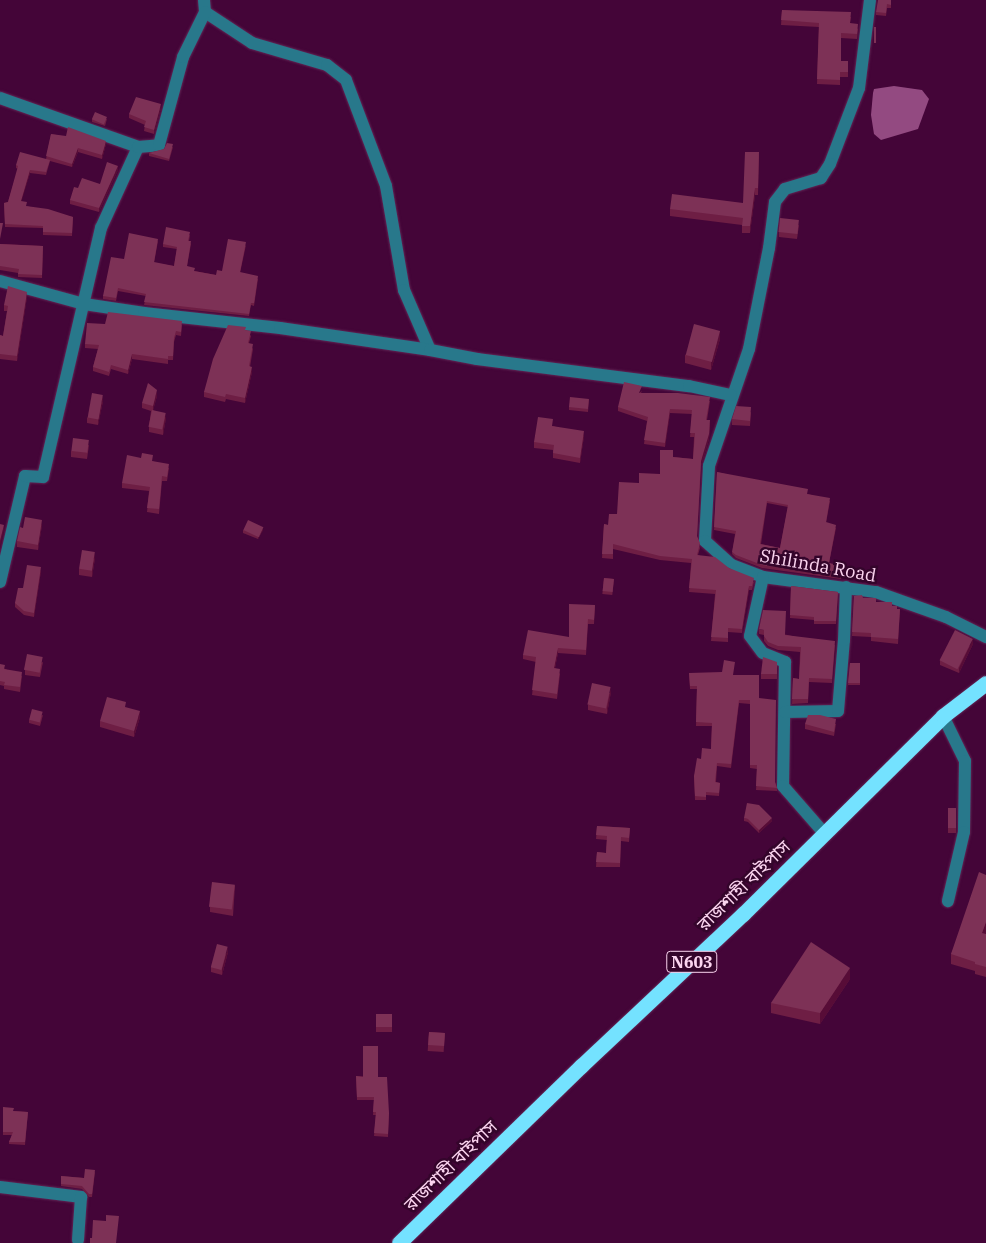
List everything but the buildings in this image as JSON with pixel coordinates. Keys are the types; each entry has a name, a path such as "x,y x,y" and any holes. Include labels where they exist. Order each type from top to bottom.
{"highway":[{"name":"রাজশাহী বাইপাস","path":"400,1243 582,1066 743,914 943,716 986,682"}],"street":[{"name":"Shilinda Road","path":"870,0 860,88 830,164 821,178 784,189 775,202 769,248 749,349 709,466 706,541 732,566 763,577 876,592 946,617 986,637"},
{"path":"0,98 138,147 159,145 183,57 205,6 252,44 327,65 346,80 386,186 404,290 430,350"},
{"path":"0,582 25,476 43,477 102,228 138,147"},
{"path":"0,281 84,304 144,313 280,328 430,350 487,361 689,386 732,395"},
{"path":"763,577 750,636 763,653 784,662 783,786 824,832"},
{"path":"785,712 838,711 846,587"},
{"path":"943,716 965,761 964,832 948,901"},
{"path":"0,1187 81,1197 78,1240"}],"shaded area":[{"path":"894,86 922,90 929,99 918,129 881,140 874,134 871,115 873,93 874,89"}]}
